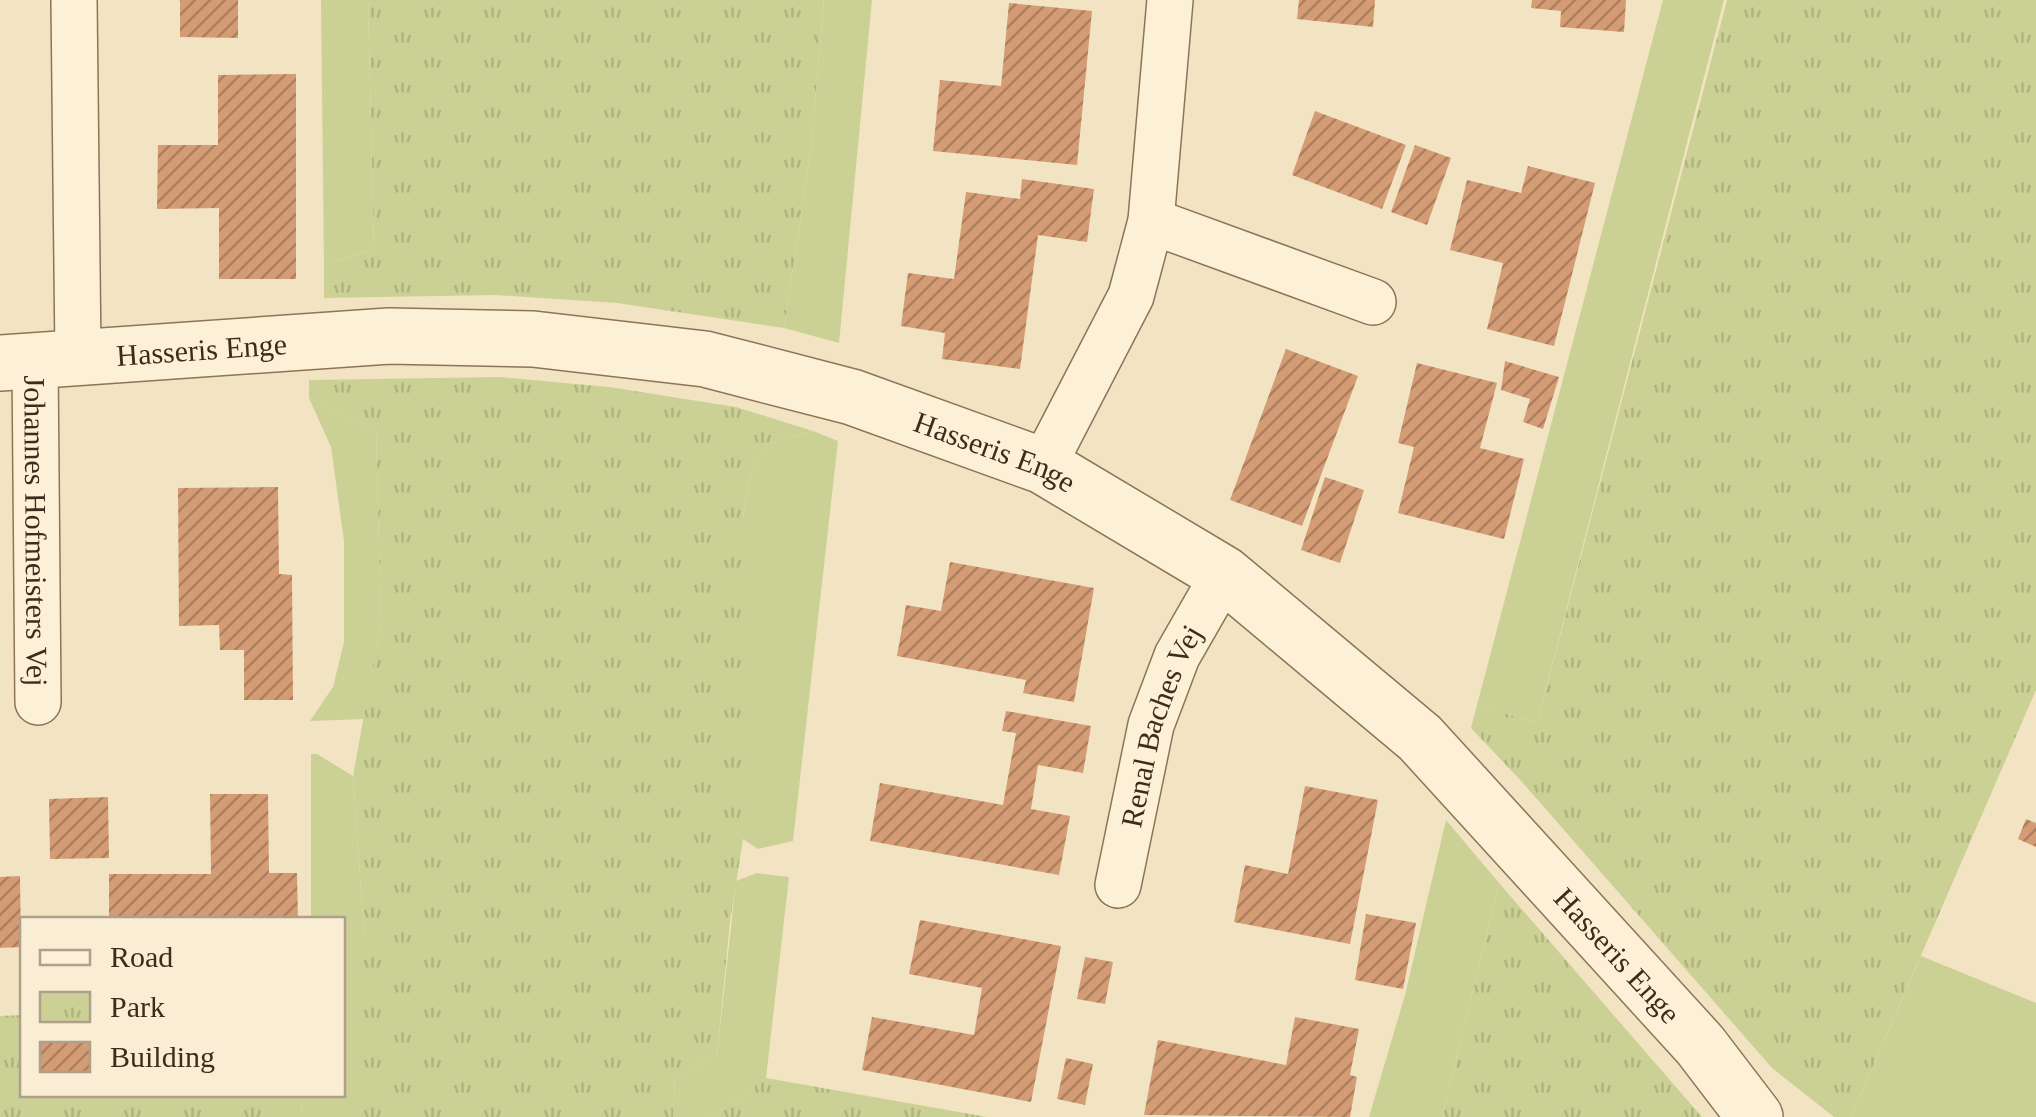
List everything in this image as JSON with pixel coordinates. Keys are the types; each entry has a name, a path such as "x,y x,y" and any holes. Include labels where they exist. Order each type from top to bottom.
{"street":[{"name":"Johannes Hofmeisters Vej","path":"38,702 38,360 74,0"},
{"path":"1043,466 1131,296 1151,221 1170,0"},
{"path":"1151,221 1373,302"},
{"name":"Hasseris Enge","path":"38,360 389,336 534,339 705,359 852,397 1043,466 1224,574 1420,738 1700,1045 1751,1115"},
{"name":"Renal Baches Vej","path":"1118,885 1150,725 1177,656 1224,574"}],"green space":[{"path":"321,0 368,0 374,249 324,266"},
{"path":"368,0 824,0 811,148 784,328 617,303 495,295 324,298 324,266 374,249"},
{"path":"824,0 872,0 839,343 784,328 811,148"},
{"path":"1663,0 1724,0 1537,723 1477,705"},
{"path":"1727,0 2036,0 2036,690 1851,1117 1834,1117 1772,1068 1471,728 1477,705 1537,723"},
{"path":"499,377 609,387 736,407 813,431 768,443 750,474 743,517 743,839 717,1055 675,1077 673,1117 364,1117 364,934 353,776 381,622 376,430 309,398 309,380"},
{"path":"309,398 376,430 381,622 364,719 310,721 333,687 344,642 344,541 331,447"},
{"path":"813,431 838,441 793,841 758,849 743,839 743,517 750,474 768,443"},
{"path":"311,754 317,754 353,776 364,934 364,1117 302,1117 301,1097 345,1097 345,917 311,917"},
{"path":"1446,820 1499,883 1442,1117 1369,1117 1405,995"},
{"path":"757,873 789,877 766,1078 711,1117 673,1117 675,1077 717,1055 736,881"},
{"path":"1499,883 1702,1117 1442,1117"},
{"path":"1921,956 2036,1003 2036,1117 1851,1117"},
{"path":"20,1015 20,1097 301,1097 302,1117 0,1117 0,1016"},
{"path":"766,1078 987,1117 711,1117"}],"building":[{"path":"180,0 238,0 238,38 180,37"},
{"path":"1299,0 1375,0 1373,27 1297,19"},
{"path":"1532,0 1626,0 1624,32 1560,27 1561,11 1531,8"},
{"path":"1009,3 1092,11 1077,165 933,151 940,80 1001,86"},
{"path":"296,74 296,279 219,279 219,208 157,209 158,145 218,145 218,75"},
{"path":"1315,111 1406,145 1382,209 1292,175"},
{"path":"1415,145 1451,158 1427,225 1391,212"},
{"path":"1528,166 1595,183 1554,346 1487,329 1503,263 1450,250 1467,180 1521,193"},
{"path":"1022,179 1094,189 1087,242 1038,235 1020,369 942,359 945,333 901,326 908,273 954,279 966,192 1020,199"},
{"path":"1286,349 1358,376 1302,526 1230,500"},
{"path":"1505,361 1559,377 1543,429 1523,422 1530,399 1501,390"},
{"path":"1417,363 1497,383 1480,448 1524,459 1504,539 1398,513 1414,447 1398,443"},
{"path":"1325,477 1364,490 1340,563 1301,550"},
{"path":"278,487 279,574 292,575 293,700 244,700 244,650 220,650 219,625 179,626 178,488"},
{"path":"950,562 1094,588 1074,702 1023,693 1026,680 897,656 906,605 941,611"},
{"path":"1006,711 1091,726 1083,773 1038,765 1031,809 1070,816 1059,875 870,841 880,783 1003,805 1016,733 1002,731"},
{"path":"1305,786 1378,800 1350,944 1234,922 1245,865 1288,874"},
{"path":"210,794 268,794 269,873 297,873 298,917 109,917 109,874 211,874"},
{"path":"108,797 109,858 50,859 49,799"},
{"path":"2026,819 2036,823 2036,847 2018,839"},
{"path":"20,876 20,947 0,948 0,877"},
{"path":"1366,914 1416,923 1403,989 1355,980"},
{"path":"920,920 1061,946 1031,1102 862,1070 872,1017 974,1035 982,988 909,974"},
{"path":"1085,957 1113,962 1105,1004 1077,999"},
{"path":"1295,1017 1359,1029 1350,1075 1357,1077 1350,1117 1144,1115 1158,1040 1286,1065"},
{"path":"1066,1058 1093,1064 1085,1105 1057,1099"}]}
